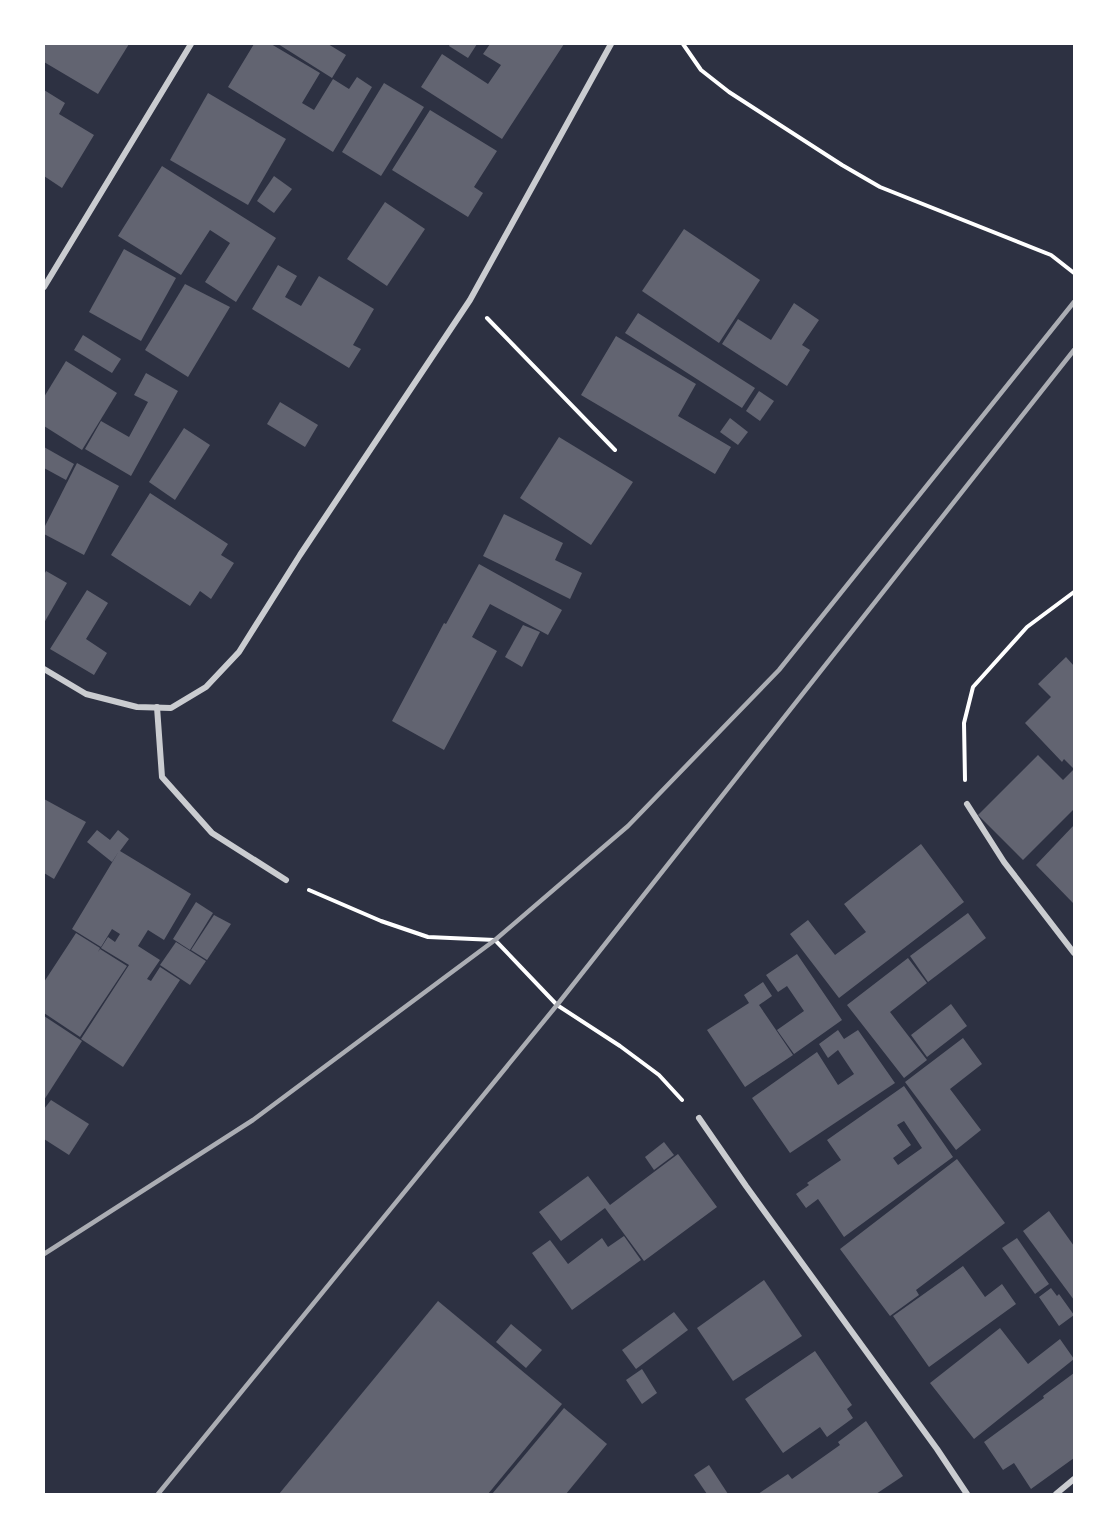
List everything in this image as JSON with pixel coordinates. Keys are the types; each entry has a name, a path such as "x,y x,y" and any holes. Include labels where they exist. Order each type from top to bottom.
{"street":[{"path":"44,287 191,44"},
{"path":"44,669 86,694 136,707 171,708 206,687 239,652 300,555 470,300 611,44"},
{"path":"157,707 162,777 212,833 286,880"},
{"path":"967,804 1004,862 1074,954"},
{"path":"699,1118 967,1494"},
{"path":"1056,1494 1074,1479"}],"path":[{"path":"683,44 701,70 729,92 842,165 880,187 1051,255 1074,273"},
{"path":"470,300 615,450"},
{"path":"967,804 963,755 964,723 973,687 1027,627 1074,591"},
{"path":"286,880 381,921 428,937 495,940 557,1005 620,1046 659,1075 699,1118"}],"building":[{"path":"44,44 129,44 98,94 44,62"},
{"path":"254,44 271,44 320,73 302,103 314,110 333,79 349,89 357,77 372,87 333,152 228,87"},
{"path":"278,44 328,44 346,55 332,78"},
{"path":"450,44 477,44 468,58 449,46"},
{"path":"490,44 564,44 502,139 421,87 442,54 488,84 501,65 483,54"},
{"path":"384,83 424,107 381,176 342,152"},
{"path":"44,90 65,103 59,114 94,135 62,188 44,176"},
{"path":"208,93 286,139 248,205 170,160"},
{"path":"430,110 497,151 474,187 483,193 468,217 392,170"},
{"path":"162,166 276,238 236,302 205,282 230,243 210,230 181,275 118,236"},
{"path":"274,176 292,189 274,213 257,201"},
{"path":"385,202 425,229 387,286 347,259"},
{"path":"684,229 760,280 719,343 642,291"},
{"path":"124,249 176,278 141,341 89,312"},
{"path":"278,265 297,276 285,297 301,306 319,276 374,309 353,345 361,349 349,368 252,309"},
{"path":"185,284 230,307 188,377 145,350"},
{"path":"794,303 819,320 802,345 810,350 787,386 722,344 738,319 771,340"},
{"path":"638,313 755,388 742,408 625,333"},
{"path":"83,335 121,359 112,373 74,350"},
{"path":"616,336 696,384 678,416 731,447 715,474 581,395"},
{"path":"66,361 117,393 82,450 44,426 44,397"},
{"path":"146,373 178,391 131,476 85,449 101,421 129,437 148,402 134,395"},
{"path":"759,391 774,401 760,421 746,411"},
{"path":"280,402 318,425 305,447 267,424"},
{"path":"730,418 748,432 738,445 720,432"},
{"path":"184,428 210,445 175,500 149,482"},
{"path":"559,437 633,482 591,545 520,498"},
{"path":"44,447 74,464 66,480 44,468"},
{"path":"77,463 119,486 84,555 44,534 44,528"},
{"path":"150,493 228,544 221,555 234,563 211,599 200,591 190,606 111,555"},
{"path":"504,514 563,543 555,560 582,573 570,599 483,556"},
{"path":"479,564 562,610 548,635 490,604 472,637 497,651 444,750 392,721 444,623 446,624"},
{"path":"46,571 67,583 44,623 44,575"},
{"path":"87,590 108,603 86,639 107,653 94,675 50,649"},
{"path":"523,625 540,632 522,667 505,657"},
{"path":"1066,657 1074,666 1074,769 1064,759 1062,762 1025,723 1051,697 1038,684"},
{"path":"1038,755 1063,780 1074,769 1074,809 1023,860 978,815"},
{"path":"44,799 86,822 54,879 44,873"},
{"path":"1074,825 1074,904 1036,865"},
{"path":"97,830 110,840 118,830 129,839 120,851 191,894 164,940 148,930 138,946 160,960 147,979 151,981 160,967 180,980 123,1067 81,1039 129,965 101,948 108,937 115,942 120,934 112,929 101,947 72,929 119,851 112,862 87,842"},
{"path":"921,844 964,902 839,998 790,934 808,920 835,955 866,932 844,904"},
{"path":"196,902 213,913 190,950 173,939"},
{"path":"968,913 986,938 928,982 910,956"},
{"path":"214,915 231,924 207,960 191,950"},
{"path":"76,933 100,948 98,952 100,949 127,966 80,1037 44,1013 44,982"},
{"path":"176,942 206,961 190,985 160,965"},
{"path":"797,954 842,1020 794,1054 777,1030 804,1011 787,986 778,992 766,975"},
{"path":"908,958 927,983 890,1012 927,1060 904,1078 847,1005"},
{"path":"763,982 772,996 759,1005 793,1055 745,1087 707,1030 749,1003 744,995"},
{"path":"951,1004 967,1026 927,1057 911,1035"},
{"path":"44,1016 82,1041 44,1100"},
{"path":"838,1030 844,1039 858,1030 895,1083 790,1153 752,1098 817,1052 838,1085 854,1074 838,1050 828,1058 819,1044"},
{"path":"963,1038 982,1064 950,1089 981,1130 956,1150 905,1082"},
{"path":"904,1086 953,1157 844,1237 818,1199 806,1208 796,1194 809,1185 807,1183 841,1160 827,1140","holes":["904,1121 922,1148 898,1165 893,1158 911,1145 897,1125"]},
{"path":"51,1100 89,1124 69,1155 44,1139 44,1109"},
{"path":"664,1142 674,1155 654,1170 645,1157"},
{"path":"678,1154 717,1207 644,1261 605,1208 561,1241 539,1212 588,1176 610,1205"},
{"path":"957,1159 1005,1223 916,1290 919,1295 890,1316 840,1249"},
{"path":"1049,1211 1074,1246 1074,1300 1023,1231"},
{"path":"624,1236 641,1260 572,1310 532,1253 550,1240 568,1264 602,1238 608,1247"},
{"path":"1017,1238 1049,1284 1035,1294 1002,1248"},
{"path":"963,1266 985,1297 1002,1284 1016,1304 929,1367 893,1316"},
{"path":"764,1280 802,1336 733,1381 697,1328"},
{"path":"1051,1288 1057,1296 1059,1294 1074,1315 1059,1326 1039,1297"},
{"path":"438,1301 562,1404 488,1494 279,1494"},
{"path":"674,1312 688,1330 636,1369 622,1350"},
{"path":"511,1324 542,1350 526,1368 496,1342"},
{"path":"1000,1328 1028,1364 1060,1339 1074,1359 974,1439 930,1383"},
{"path":"815,1351 852,1405 847,1409 853,1418 827,1437 820,1427 783,1453 745,1399"},
{"path":"642,1369 657,1393 642,1404 626,1380"},
{"path":"1074,1373 1074,1458 1031,1489 1014,1463 1003,1470 984,1442"},
{"path":"564,1408 607,1444 566,1494 492,1494"},
{"path":"866,1421 903,1476 876,1494 758,1494 788,1474 792,1479 840,1445 838,1442"},
{"path":"709,1465 728,1494 707,1494 694,1475"}],"railway":[{"path":"44,1254 253,1120 495,940 628,826 779,670 1074,302"},
{"path":"158,1494 557,1005 1074,350"}]}
